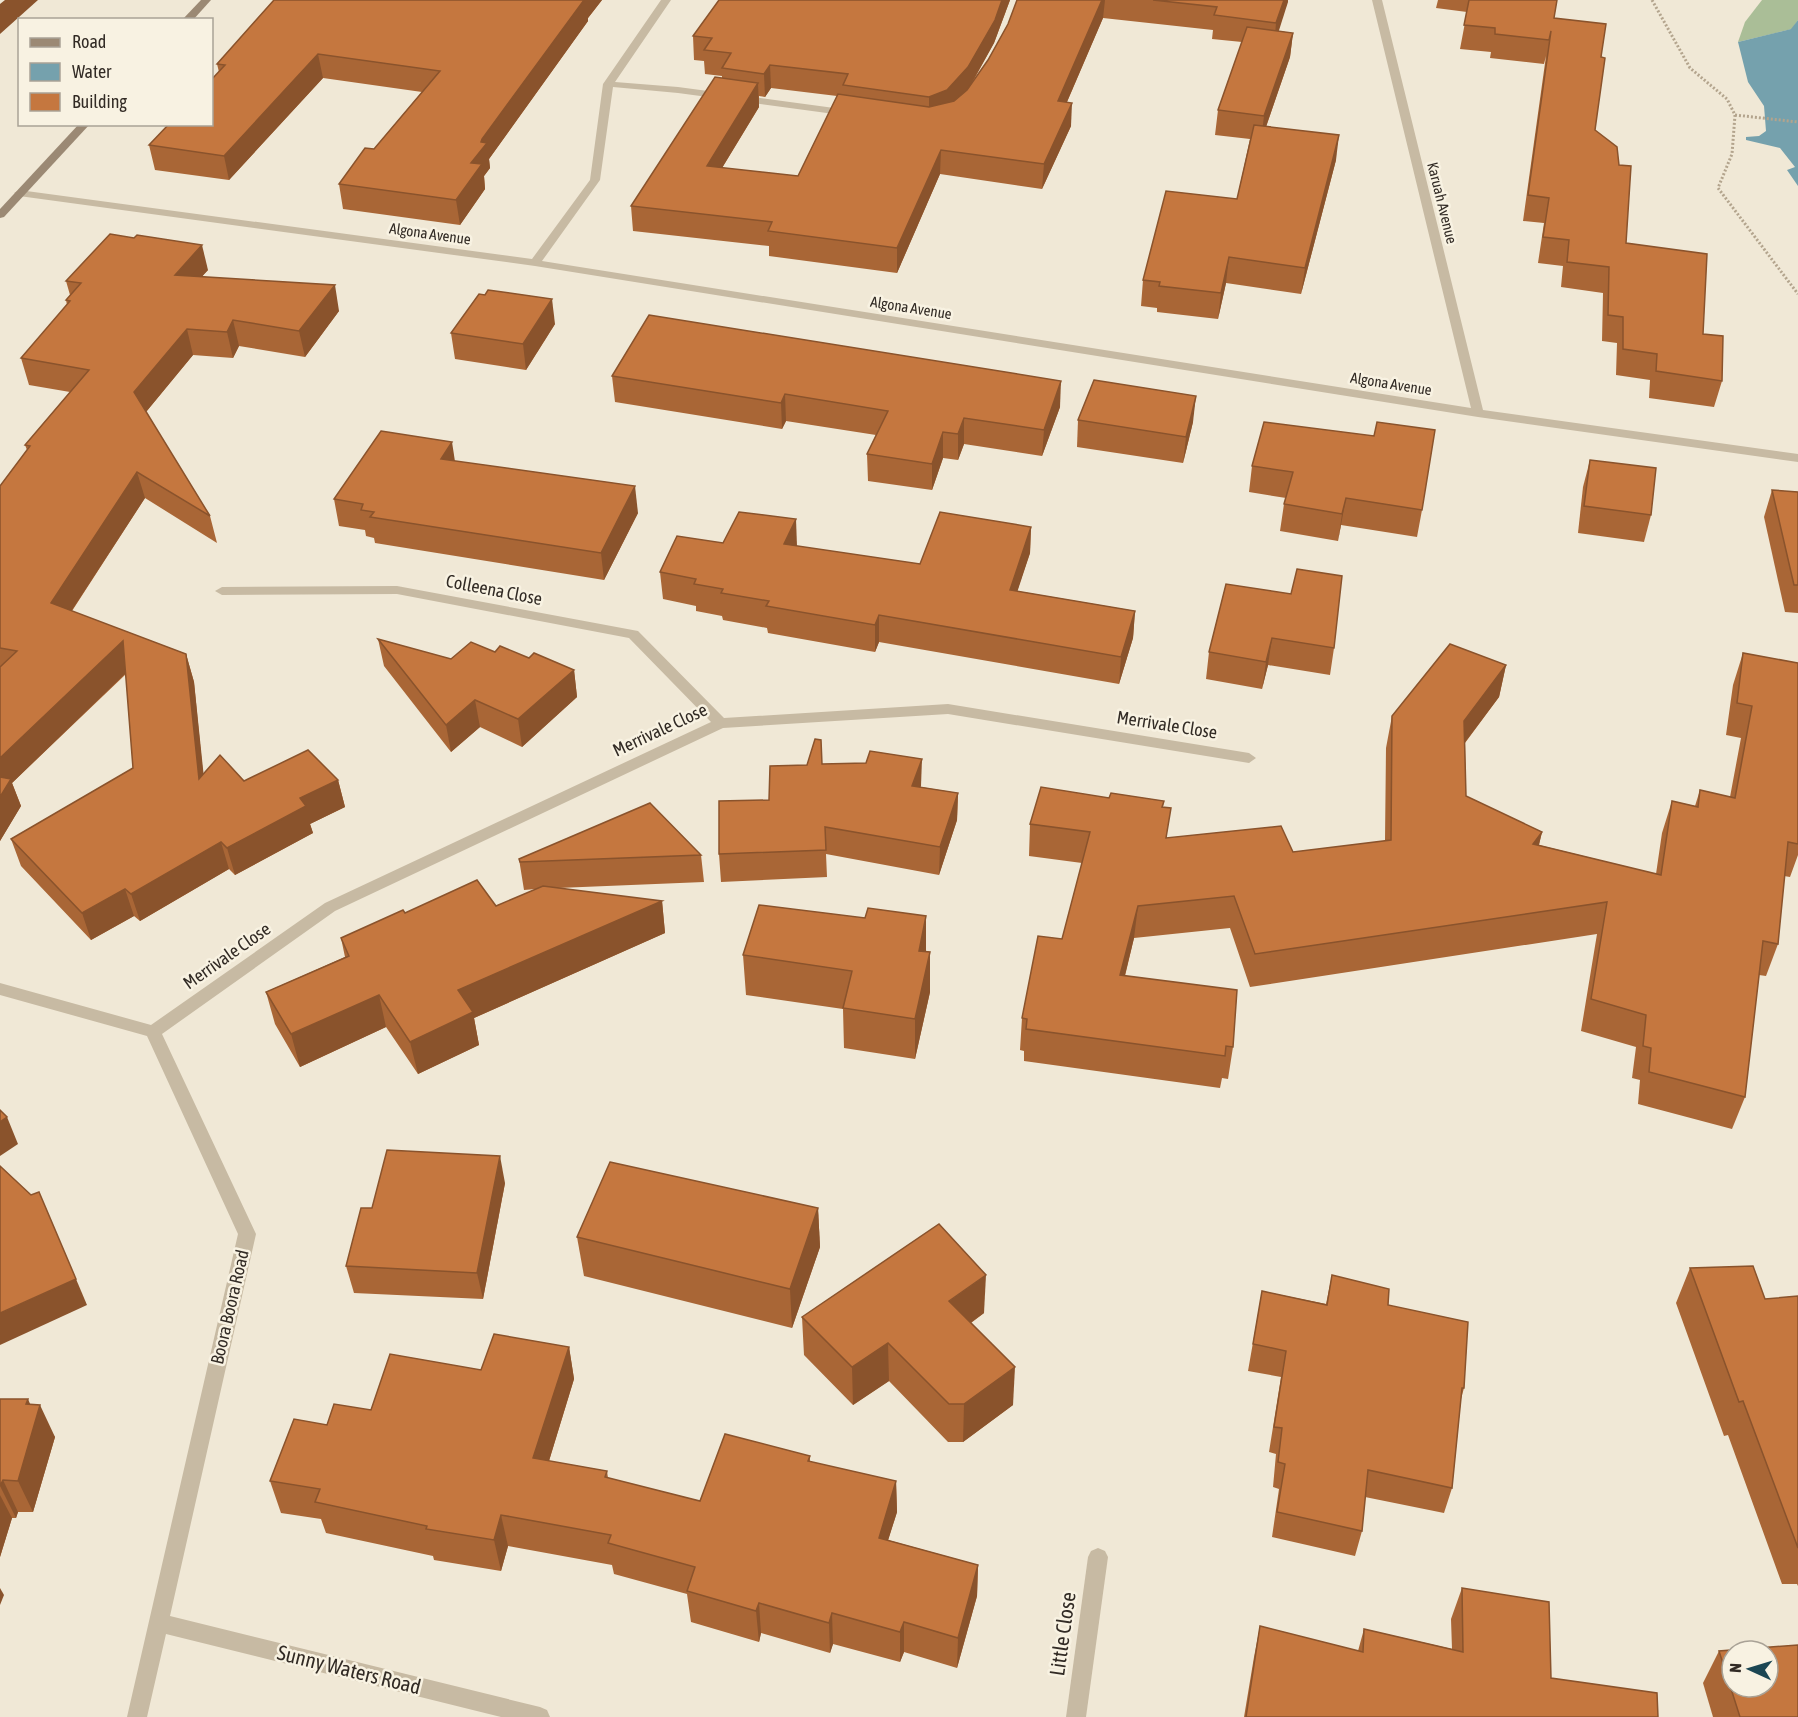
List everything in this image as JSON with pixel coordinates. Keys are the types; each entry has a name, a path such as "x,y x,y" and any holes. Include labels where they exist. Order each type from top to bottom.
{"main road":[{"path":"189,18 206,0"},
{"path":"0,215 83,126"}],"street":[{"path":"535,263 595,180 608,84 666,0"},
{"name":"Karuah Avenue","path":"1377,0 1478,413"},
{"path":"608,84 678,90 863,115"},
{"name":"Algona Avenue","path":"19,193 535,263 1478,413 1798,458"},
{"name":"Colleena Close","path":"222,591 397,590 633,634 721,723"},
{"name":"Merrivale Close","path":"153,1032 330,908 721,723 948,709 1249,758"},
{"path":"0,989 153,1032"},
{"name":"Boora Boora Road","path":"137,1717 247,1234 153,1032"},
{"name":"Little Close","path":"1076,1717 1098,1557"},
{"name":"Sunny Waters Road","path":"159,1623 540,1717"}],"path":[{"path":"1652,0 1690,68 1727,99 1735,115 1732,154 1718,188 1780,274 1798,294"},
{"path":"1735,115 1798,122"}],"green space":[{"path":"1762,0 1798,0 1798,20 1792,29 1738,42 1745,22"}],"water":[{"path":"1798,20 1798,186 1787,170 1795,167 1780,148 1746,140 1746,137 1759,136 1766,131 1764,106 1748,82 1738,42 1791,29"}],"building":[{"path":"274,0 584,0 482,139 481,142 487,143 471,163 482,164 456,200 339,184 365,148 374,149 440,71 318,54 224,156 149,145 167,126 213,126 213,78 225,65 217,64"},
{"path":"719,0 1002,0 995,20 968,67 947,90 929,97 843,85 848,74 770,65 764,74 722,68 731,53 704,50 712,38 693,36"},
{"path":"1017,0 1102,0 1058,101 1072,103 1044,164 941,150 897,248 768,231 772,222 631,206 715,77 758,83 707,166 798,176 838,94 929,107 954,101 967,90 988,60 1008,24"},
{"path":"1153,0 1284,0 1276,23 1214,15 1217,7"},
{"path":"1469,0 1557,0 1554,18 1606,24 1601,57 1605,58 1595,130 1617,147 1619,165 1631,166 1626,243 1707,254 1703,334 1723,336 1722,381 1656,371 1657,354 1623,349 1623,317 1608,315 1609,267 1567,262 1569,240 1543,237 1549,198 1528,195 1551,31 1549,40 1495,34 1495,28 1464,25"},
{"path":"1247,27 1293,33 1264,116 1218,110"},
{"path":"1254,125 1339,135 1305,268 1229,257 1221,293 1159,286 1160,282 1143,280 1166,191 1237,199"},
{"path":"110,234 134,238 137,235 202,245 175,275 335,285 299,331 233,320 227,332 187,329 134,392 210,516 137,472 51,603 186,654 199,779 220,755 244,781 308,750 338,780 300,798 306,806 227,848 221,842 131,894 125,889 82,913 11,839 133,768 123,641 0,758 0,667 17,651 0,648 0,486 30,446 25,445 89,370 21,358 70,301 66,300 81,283 66,281"},
{"path":"488,290 552,299 523,344 451,333 479,294 485,295"},
{"path":"649,315 1061,381 1044,430 964,418 958,434 943,432 932,464 867,454 888,411 785,394 781,403 612,376"},
{"path":"1094,380 1196,396 1186,437 1078,420"},
{"path":"1264,422 1374,436 1377,422 1435,430 1422,510 1346,498 1342,514 1284,504 1293,472 1252,466"},
{"path":"381,431 452,442 441,459 635,486 601,553 370,517 374,512 361,510 363,504 334,499"},
{"path":"1590,460 1656,468 1651,515 1584,506"},
{"path":"1772,490 1798,492 1798,585 1794,585"},
{"path":"739,512 796,519 784,544 920,564 940,512 1031,527 1010,590 1135,611 1121,657 879,615 875,625 766,606 769,601 721,593 723,589 694,584 696,579 660,572 677,536 723,543"},
{"path":"1297,569 1342,576 1334,648 1272,638 1266,662 1209,652 1226,584 1291,594"},
{"path":"378,639 451,659 471,642 495,652 500,646 529,658 534,653 574,670 518,719 475,700 446,725"},
{"path":"1450,644 1506,665 1464,721 1466,796 1542,832 1533,844 1661,875 1672,801 1698,807 1700,790 1735,798 1752,706 1737,703 1743,653 1798,663 1798,844 1788,842 1778,944 1763,941 1745,1097 1649,1072 1651,1048 1643,1046 1646,1015 1591,999 1607,902 1255,954 1234,896 1138,906 1120,975 1237,990 1233,1047 1226,1046 1225,1056 1026,1029 1027,1019 1022,1018 1038,936 1062,939 1090,832 1030,824 1041,787 1109,798 1111,793 1164,801 1162,807 1171,808 1166,838 1281,826 1293,852 1391,840 1392,716"},
{"path":"815,739 821,740 822,764 866,763 870,751 922,759 912,786 958,793 940,847 825,827 826,850 719,854 719,801 769,800 770,766 807,765"},
{"path":"0,777 11,779 0,797"},
{"path":"650,803 701,855 520,862 519,859"},
{"path":"477,880 496,906 543,886 662,901 458,990 473,1012 410,1042 379,995 291,1034 266,992 349,956 341,938 403,910 405,913"},
{"path":"759,905 865,918 868,908 926,916 919,951 930,952 915,1019 843,1008 852,971 743,955"},
{"path":"0,1110 7,1117 0,1122"},
{"path":"387,1150 500,1156 477,1273 346,1266 361,1208 372,1208"},
{"path":"610,1162 818,1208 790,1289 577,1237"},
{"path":"0,1166 31,1195 39,1192 76,1279 0,1313"},
{"path":"939,1224 986,1275 949,1301 1015,1367 964,1404 949,1404 888,1343 852,1367 802,1317"},
{"path":"1753,1266 1765,1299 1798,1296 1798,1548 1743,1401 1739,1402 1690,1268"},
{"path":"1332,1275 1389,1289 1388,1305 1468,1322 1464,1388 1462,1388 1452,1488 1368,1470 1362,1531 1277,1512 1285,1464 1278,1462 1282,1428 1274,1427 1286,1351 1253,1344 1262,1291 1327,1305"},
{"path":"494,1334 569,1347 533,1458 607,1471 605,1477 700,1501 725,1434 810,1456 808,1461 896,1481 879,1538 978,1565 958,1638 904,1622 900,1632 832,1613 829,1623 759,1603 756,1611 687,1591 695,1567 608,1543 611,1535 501,1515 494,1540 426,1529 427,1526 315,1502 320,1489 270,1481 294,1419 327,1425 334,1404 371,1410 390,1354 481,1370"},
{"path":"0,1399 28,1399 26,1404 40,1405 18,1481 3,1480 0,1486"},
{"path":"1462,1588 1549,1602 1551,1678 1657,1693 1658,1717 1246,1717 1260,1626 1363,1652 1364,1629 1463,1652"},
{"path":"1798,1645 1798,1717 1740,1717 1734,1699 1780,1699 1780,1646"}]}
